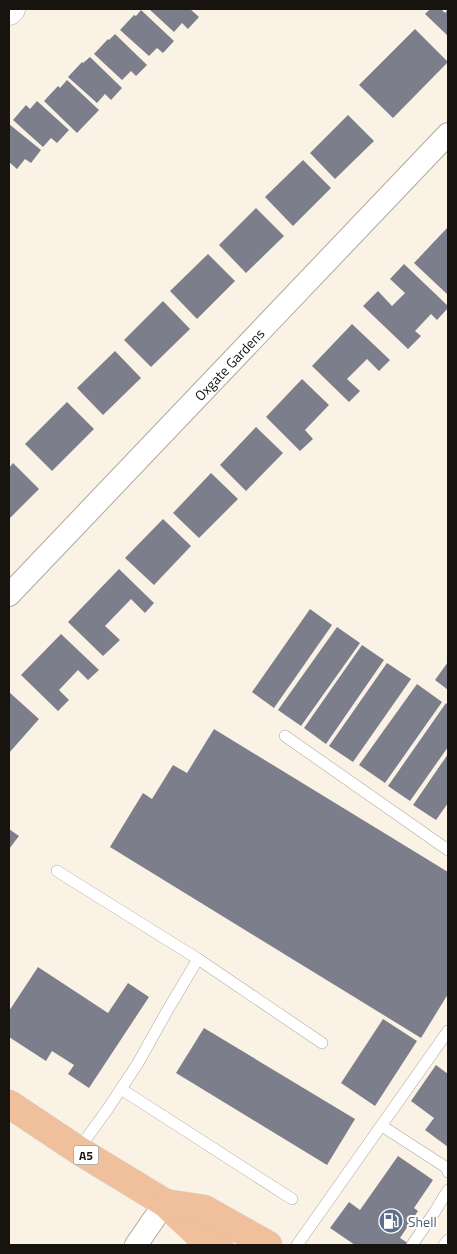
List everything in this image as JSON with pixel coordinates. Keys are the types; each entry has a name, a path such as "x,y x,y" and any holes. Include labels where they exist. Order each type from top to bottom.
{"main road":[{"name":"A5","path":"9,1104 78,1150 165,1203 198,1234 219,1245"},
{"name":"A5","path":"165,1203 204,1209 268,1245"}],"street":[{"name":"Oxgate Gardens","path":"9,594 448,134"},
{"path":"136,1245 165,1203"}],"lane":[{"path":"285,736 448,850"},
{"path":"57,871 198,959 322,1043"},
{"path":"78,1150 138,1064 198,959"},
{"path":"297,1245 448,1031"},
{"path":"120,1089 292,1200"},
{"path":"382,1126 447,1168 448,1172"},
{"path":"412,1245 448,1190"},
{"path":"444,1245 448,1240"}],"building":[{"path":"149,9 190,9 199,17 188,29 182,23 174,32"},
{"path":"430,9 441,9 445,13 448,9 448,36 425,14"},
{"path":"141,10 174,41 163,53 157,48 149,56 120,30"},
{"path":"415,29 448,62 393,118 359,85"},
{"path":"115,34 147,65 136,76 131,71 122,80 94,54"},
{"path":"90,57 122,88 111,100 105,94 97,103 68,77 82,62"},
{"path":"67,80 99,110 77,133 44,101 58,86 60,88"},
{"path":"37,101 69,130 57,143 51,138 43,147 13,120 26,105 30,109"},
{"path":"348,115 374,141 335,179 310,153"},
{"path":"9,124 41,150 31,163 25,159 17,169 9,162"},
{"path":"303,160 331,188 293,226 265,197"},
{"path":"256,208 284,236 246,273 219,245"},
{"path":"448,227 448,295 414,263"},
{"path":"208,254 235,281 197,319 170,291"},
{"path":"404,264 448,306 437,320 431,314 415,331 421,336 408,349 363,306 378,291 392,306 405,293 390,279"},
{"path":"163,301 190,329 151,367 124,340"},
{"path":"352,324 390,360 379,371 367,359 347,379 360,391 349,402 312,366"},
{"path":"115,351 141,378 103,415 77,388"},
{"path":"302,379 329,405 305,430 313,439 300,451 266,417"},
{"path":"67,402 94,429 52,471 25,444"},
{"path":"256,427 283,453 246,491 220,465"},
{"path":"13,463 39,489 9,519 9,468"},
{"path":"211,473 238,499 199,538 173,513"},
{"path":"163,519 191,546 154,585 125,558"},
{"path":"119,569 154,603 145,613 131,599 105,626 120,640 103,656 68,622"},
{"path":"310,609 332,625 274,708 252,692"},
{"path":"337,627 360,643 301,726 278,710"},
{"path":"61,634 99,670 88,680 78,670 59,690 69,700 58,711 21,675"},
{"path":"362,645 384,660 326,744 304,728"},
{"path":"448,662 448,690 435,680"},
{"path":"387,663 411,679 353,762 329,746"},
{"path":"417,684 442,702 385,783 359,765"},
{"path":"9,692 39,719 9,753"},
{"path":"446,703 448,705 448,747 410,801 388,786"},
{"path":"214,729 448,872 448,994 421,1038 110,847 143,793 152,799 173,765 187,773"},
{"path":"448,754 448,803 436,820 413,805"},
{"path":"9,829 19,836 9,849"},
{"path":"38,967 108,1013 128,983 149,997 89,1088 68,1074 74,1065 52,1051 46,1061 9,1037 9,1011"},
{"path":"383,1019 417,1041 375,1106 341,1083"},
{"path":"204,1028 355,1119 327,1165 176,1073"},
{"path":"436,1065 448,1074 448,1147 425,1130 434,1118 411,1101"},
{"path":"398,1156 433,1180 414,1208 418,1211 400,1238 411,1245 355,1245 330,1228 349,1202 360,1210"}],"place":[{"name":"Shell","path":"391,1221"}]}
